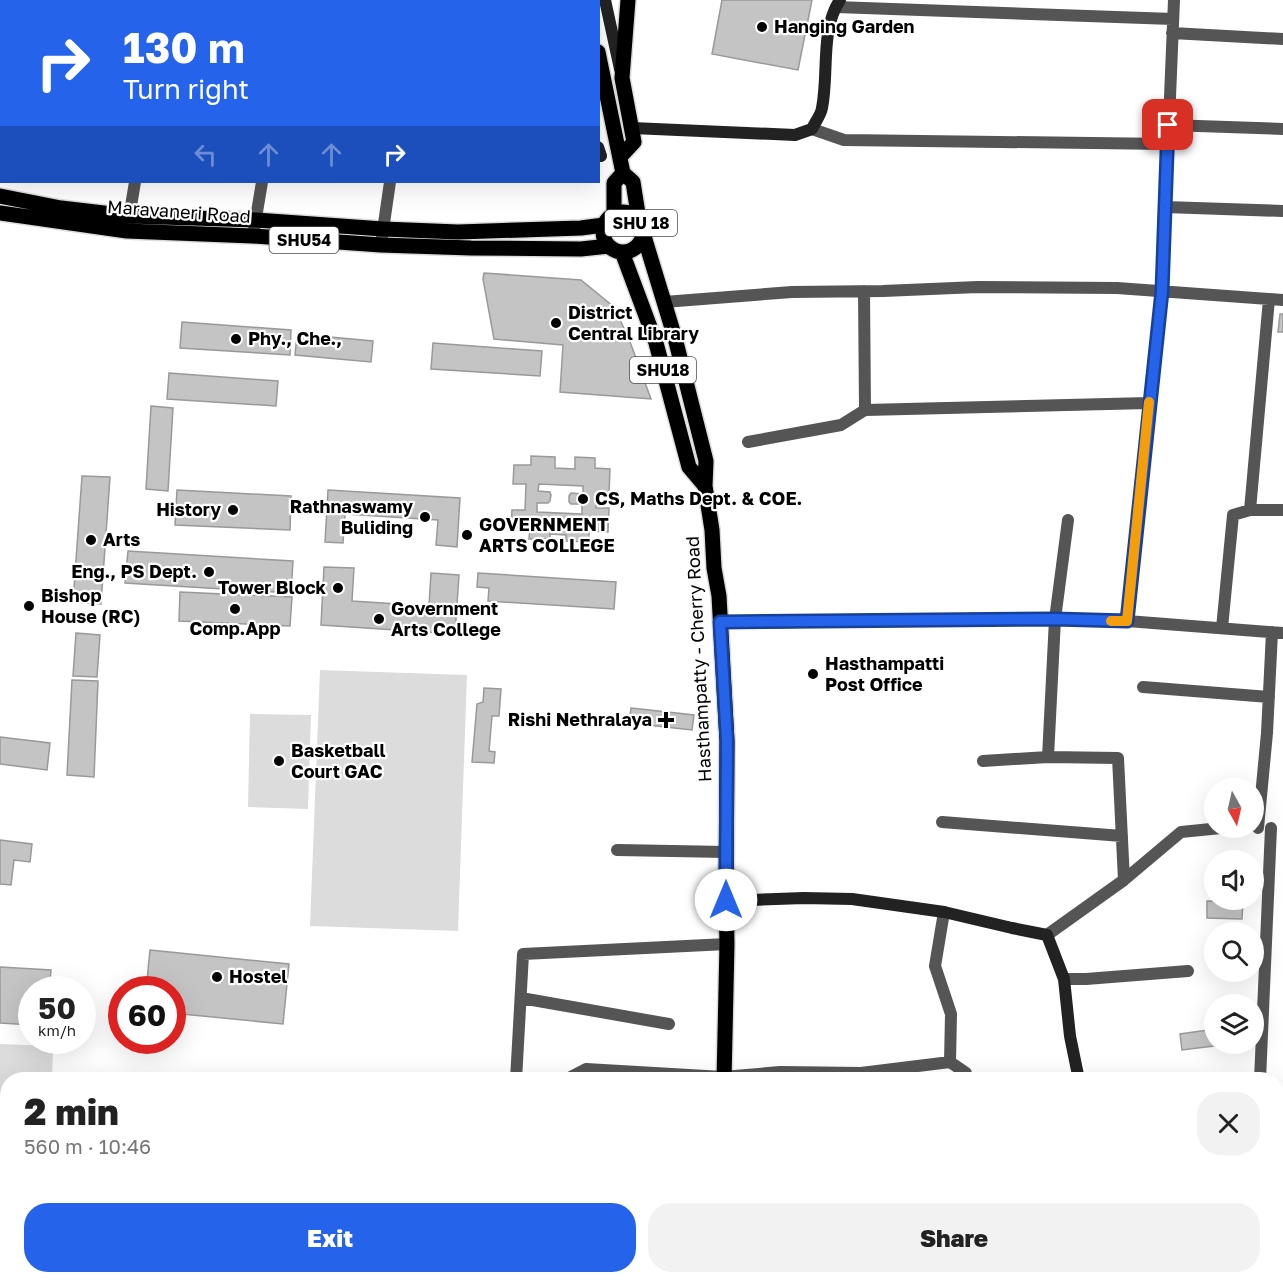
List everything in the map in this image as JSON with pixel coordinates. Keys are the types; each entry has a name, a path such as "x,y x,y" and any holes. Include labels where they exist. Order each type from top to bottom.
{"main road":[{"path":"609,219 620,158 634,142 622,78 628,0"},
{"path":"600,62 620,158 633,182 641,226 675,338 706,461 705,486"},
{"name":"Maravaneri Road","path":"0,196 128,224 256,220 458,232 581,228 609,219"},
{"name":"SHU 18","path":"621,212 634,215 641,226 639,244 628,251 615,249 605,241 603,235 609,219 621,212"},
{"name":"Maravaneri Road","path":"0,213 381,245 615,249"},
{"name":"Hasthampatty - Cherry Road","path":"615,249 656,343 689,467 705,486 712,530 714,568 719,596 727,741 727,944 723,1072"}],"street":[{"path":"605,0 622,78"},
{"path":"1127,621 1162,291 1174,0"},
{"path":"812,129 822,110 829,25 838,3 1173,19"},
{"path":"1172,33 1283,39"},
{"path":"1168,125 1283,129"},
{"path":"632,128 795,135 812,129 844,140 1168,144"},
{"path":"600,153 620,158"},
{"path":"128,224 135,183"},
{"path":"253,236 262,183"},
{"path":"381,245 390,183"},
{"path":"1165,207 1283,211"},
{"path":"664,302 792,292 978,287 1117,288 1283,300"},
{"path":"864,291 865,410"},
{"path":"1250,510 1269,299"},
{"path":"748,442 841,425 865,410 1149,403"},
{"path":"1222,628 1233,515 1250,510 1283,510"},
{"path":"1048,757 1055,619 1068,520"},
{"path":"720,622 1055,619 1127,621 1278,632 1269,697 1260,1072"},
{"path":"1143,687 1269,697"},
{"path":"983,761 1048,757 1118,758 1124,880"},
{"path":"942,822 1122,836"},
{"path":"726,900 852,899 944,912 1047,935 1124,880 1181,832 1204,830"},
{"path":"617,850 726,852"},
{"path":"944,912 935,966 951,1014 950,1062 961,1072"},
{"path":"1047,935 1064,979 1070,1036 1077,1072"},
{"path":"516,1072 523,954 727,944"},
{"path":"1064,979 1188,971"},
{"path":"521,998 669,1024"},
{"path":"869,1072 950,1062"},
{"path":"580,1072 586,1069 627,1072"}],"shaded area":[{"path":"320,670 467,675 458,931 310,926"},
{"name":"Basketball Court GAC","path":"250,714 311,715 308,809 248,807"},
{"path":"0,1044 18,1045 18,1054 53,1054 52,1072 0,1072"}],"building":[{"name":"Hanging Garden","path":"722,0 812,0 798,70 712,54"},
{"name":"District Central Library","path":"484,273 581,280 614,307 629,339 651,399 560,392 563,345 494,339 483,279"},
{"path":"1280,314 1283,314 1283,332 1278,332"},
{"name":"Phy., Che.,","path":"182,322 291,330 290,355 180,348"},
{"path":"297,334 373,341 371,362 295,355"},
{"path":"433,343 542,351 540,376 431,369"},
{"path":"169,373 278,381 276,406 167,399"},
{"name":"Arts","path":"151,406 173,408 168,491 146,489"},
{"name":"CS, Maths Dept. & COE.","path":"531,456 555,457 555,468 575,469 575,457 595,458 595,468 610,469 609,493 597,492 596,508 609,508 608,532 589,531 589,542 566,541 566,535 550,534 550,539 529,539 530,528 511,527 512,510 525,510 526,484 513,484 514,465 531,465","holes":["539,484 583,486 583,494 571,493 569,496 571,504 582,504 582,514 537,512 537,503 548,503 551,495 550,492 538,491"]},
{"name":"Arts","path":"82,476 110,477 101,604 73,602"},
{"name":"History","path":"177,490 291,496 290,530 175,525"},
{"name":"Rathnaswamy Buliding","path":"328,490 460,498 457,547 436,545 438,520 345,514 343,543 325,542"},
{"name":"Eng., PS Dept.","path":"128,551 293,561 291,593 125,583"},
{"name":"Tower Block","path":"324,567 354,568 352,601 429,606 431,573 459,575 455,634 321,625"},
{"path":"478,573 616,582 614,609 488,601 489,588 477,587"},
{"name":"Comp.App","path":"180,592 292,597 290,626 179,621"},
{"path":"76,633 100,635 97,677 73,676"},
{"path":"72,680 98,681 94,777 67,775"},
{"path":"484,688 501,689 499,716 492,716 489,751 495,752 494,763 472,762 477,704 483,702"},
{"path":"631,708 694,715 692,730 629,723"},
{"path":"0,737 50,743 47,770 0,764"},
{"path":"0,840 32,844 30,862 14,860 11,885 0,884"},
{"path":"1207,910 1243,910 1242,919 1207,918"},
{"name":"Hostel","path":"150,950 289,964 283,1024 186,1014 186,976 147,976"},
{"path":"0,967 51,970 50,976 18,976 18,1024 0,1023"},
{"path":"1204,1031 1204,1047 1182,1050 1180,1034"}],"slow traffic":[{"path":"1111,621 1127,621 1149,402"}],"place":[{"name":"Hanging Garden","path":"762,27"},
{"name":"District Central Library","path":"556,323"},
{"name":"Phy., Che.,","path":"236,339"},
{"name":"CS, Maths Dept. & COE.","path":"583,499"},
{"name":"History","path":"233,510"},
{"name":"Rathnaswamy Buliding","path":"425,517"},
{"name":"GOVERNMENT ARTS COLLEGE","path":"467,535"},
{"name":"Arts","path":"91,540"},
{"name":"Eng., PS Dept.","path":"209,572"},
{"name":"Tower Block","path":"338,588"},
{"name":"Bishop House (RC)","path":"29,606"},
{"name":"Comp.App","path":"235,609"},
{"name":"Government Arts College","path":"379,619"},
{"name":"Hasthampatti Post Office","path":"813,674"},
{"name":"Rishi Nethralaya","path":"666,720"},
{"name":"Basketball Court GAC","path":"279,761"},
{"name":"Hostel","path":"217,977"}],"route":[{"path":"726,900 727,741 720,622 1055,619 1127,621 1162,291 1168,125"}]}
